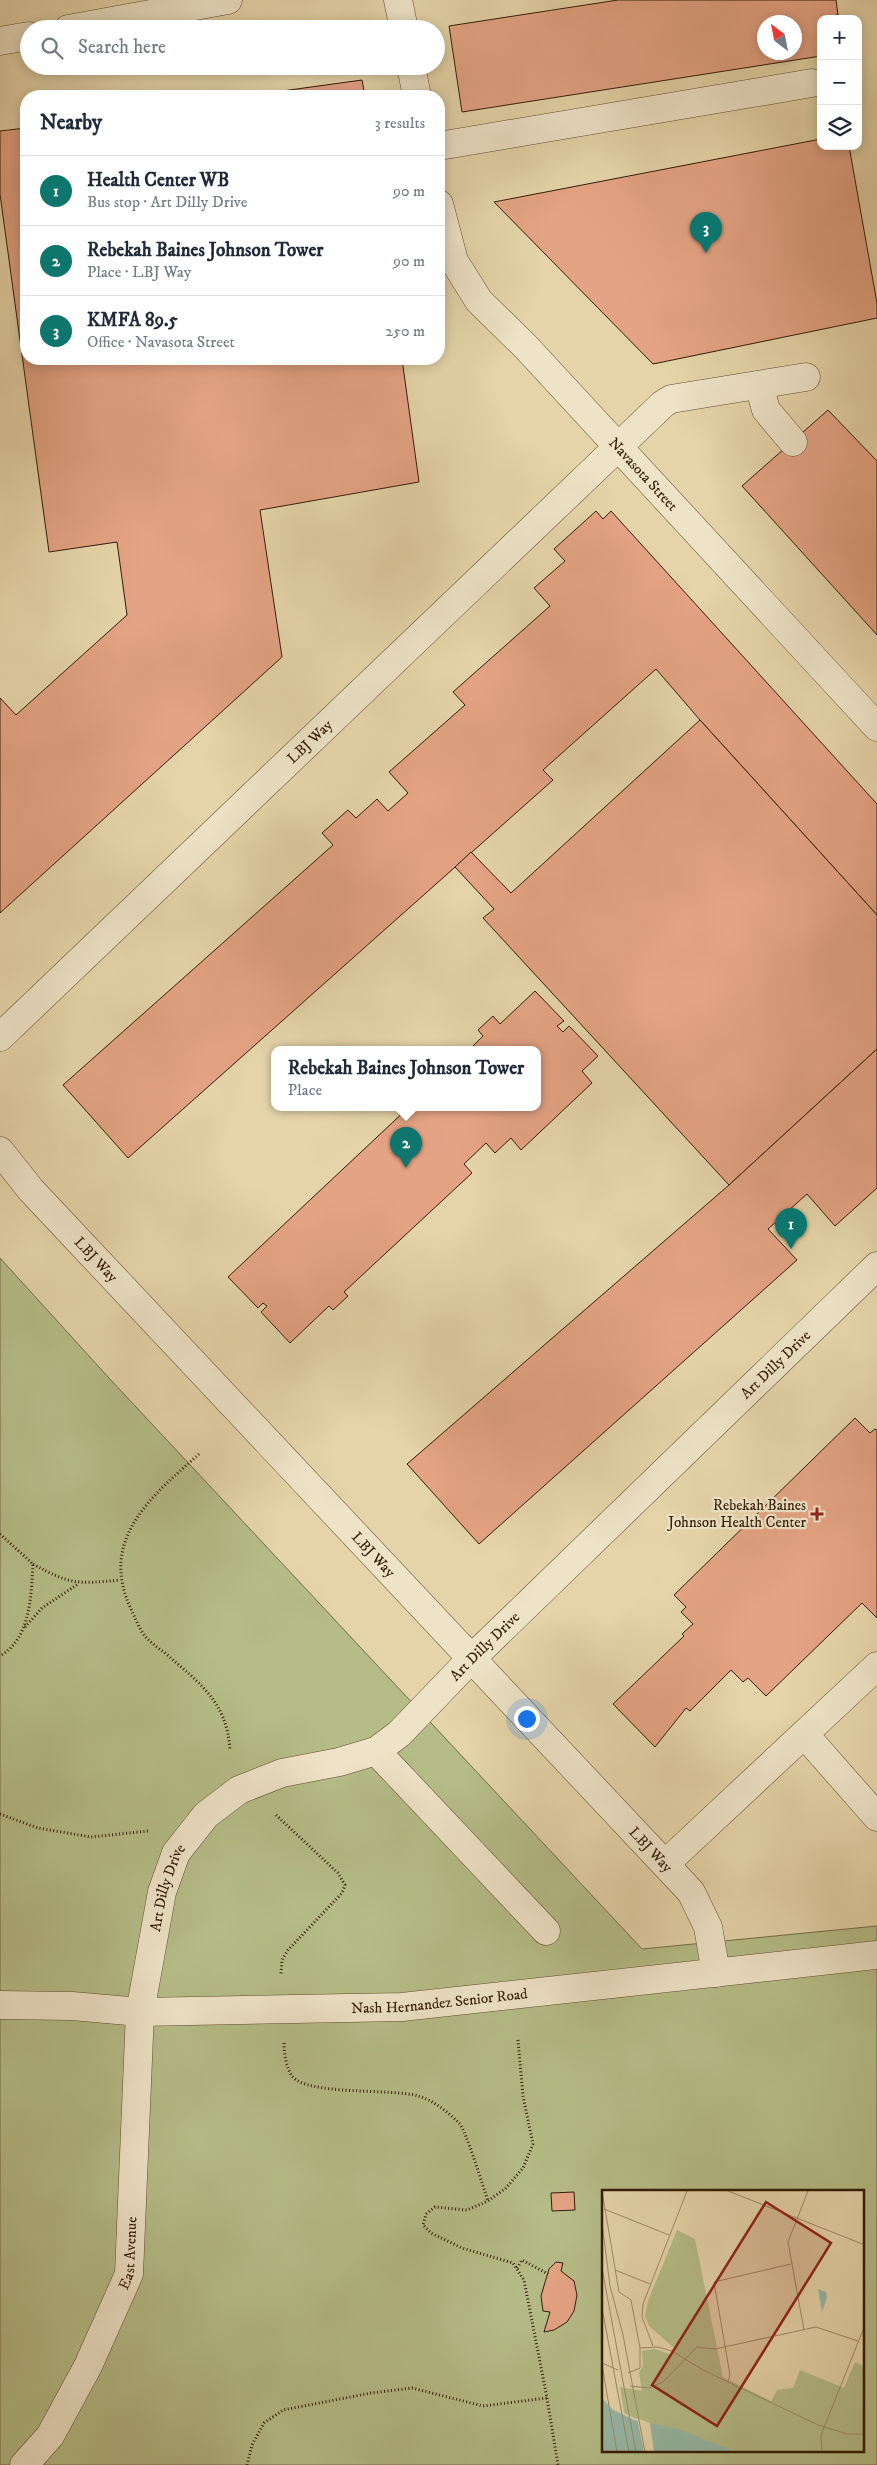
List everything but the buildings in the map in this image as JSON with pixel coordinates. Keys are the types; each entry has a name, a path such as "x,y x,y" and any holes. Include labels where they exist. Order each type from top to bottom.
{"street":[{"path":"118,20 228,0"},
{"path":"398,0 402,20"},
{"path":"0,41 20,38"},
{"path":"413,75 416,90"},
{"path":"445,145 812,83"},
{"name":"Navasota Street","path":"445,227 454,261 480,301 620,448 877,727"},
{"name":"LBJ Way","path":"0,1037 620,448 663,404 671,399 806,377"},
{"path":"759,384 766,410 793,442"},
{"name":"LBJ Way","path":"0,1151 31,1190 691,1892 708,1927 716,1973"},
{"name":"Art Dilly Drive","path":"140,2012 162,1892 176,1853 206,1816 239,1790 282,1773 339,1762 376,1751 399,1734 471,1659 877,1266"},
{"path":"665,1864 877,1666"},
{"path":"804,1734 877,1817"},
{"path":"376,1751 546,1932"},
{"name":"Nash Hernandez Senior Road","path":"0,2005 72,2006 140,2012 402,2007 877,1955"},
{"name":"East Avenue","path":"24,2465 50,2436 88,2366 129,2274 140,2012"}],"path":[{"path":"200,1454 154,1494 134,1521 124,1546 120,1580 144,1636 210,1694 229,1730 230,1750"},
{"path":"0,1534 32,1564 59,1578 79,1584 120,1580"},
{"path":"25,1627 31,1596 32,1564"},
{"path":"0,1656 7,1652 42,1608 79,1584"},
{"path":"0,1814 38,1828 91,1837 148,1831"},
{"path":"276,1815 338,1873 345,1885 342,1893 288,1950 280,1965 281,1978"},
{"path":"518,2040 523,2096 533,2144 523,2168 506,2188 488,2201 467,2210 435,2207 426,2214 423,2225 431,2233 462,2248 513,2263 524,2280 558,2465"},
{"path":"284,2047 283,2053 293,2077 305,2084 348,2091 387,2091 419,2096 443,2108 461,2124 488,2201"},
{"path":"517,2268 522,2260 548,2274"},
{"path":"247,2465 252,2446 264,2424 283,2410 371,2393 412,2388 483,2406 547,2398"}],"green space":[{"path":"0,1258 109,1378 642,1949 877,1926 877,2465 0,2465"}],"place":[{"name":"KMFA 89.5","path":"706,253"},
{"name":"Rebekah Baines Johnson Tower","path":"406,1168"},
{"name":"Health Center WB","path":"791,1249"},
{"name":"Rebekah Baines Johnson Health Center","path":"817,1514"}]}
